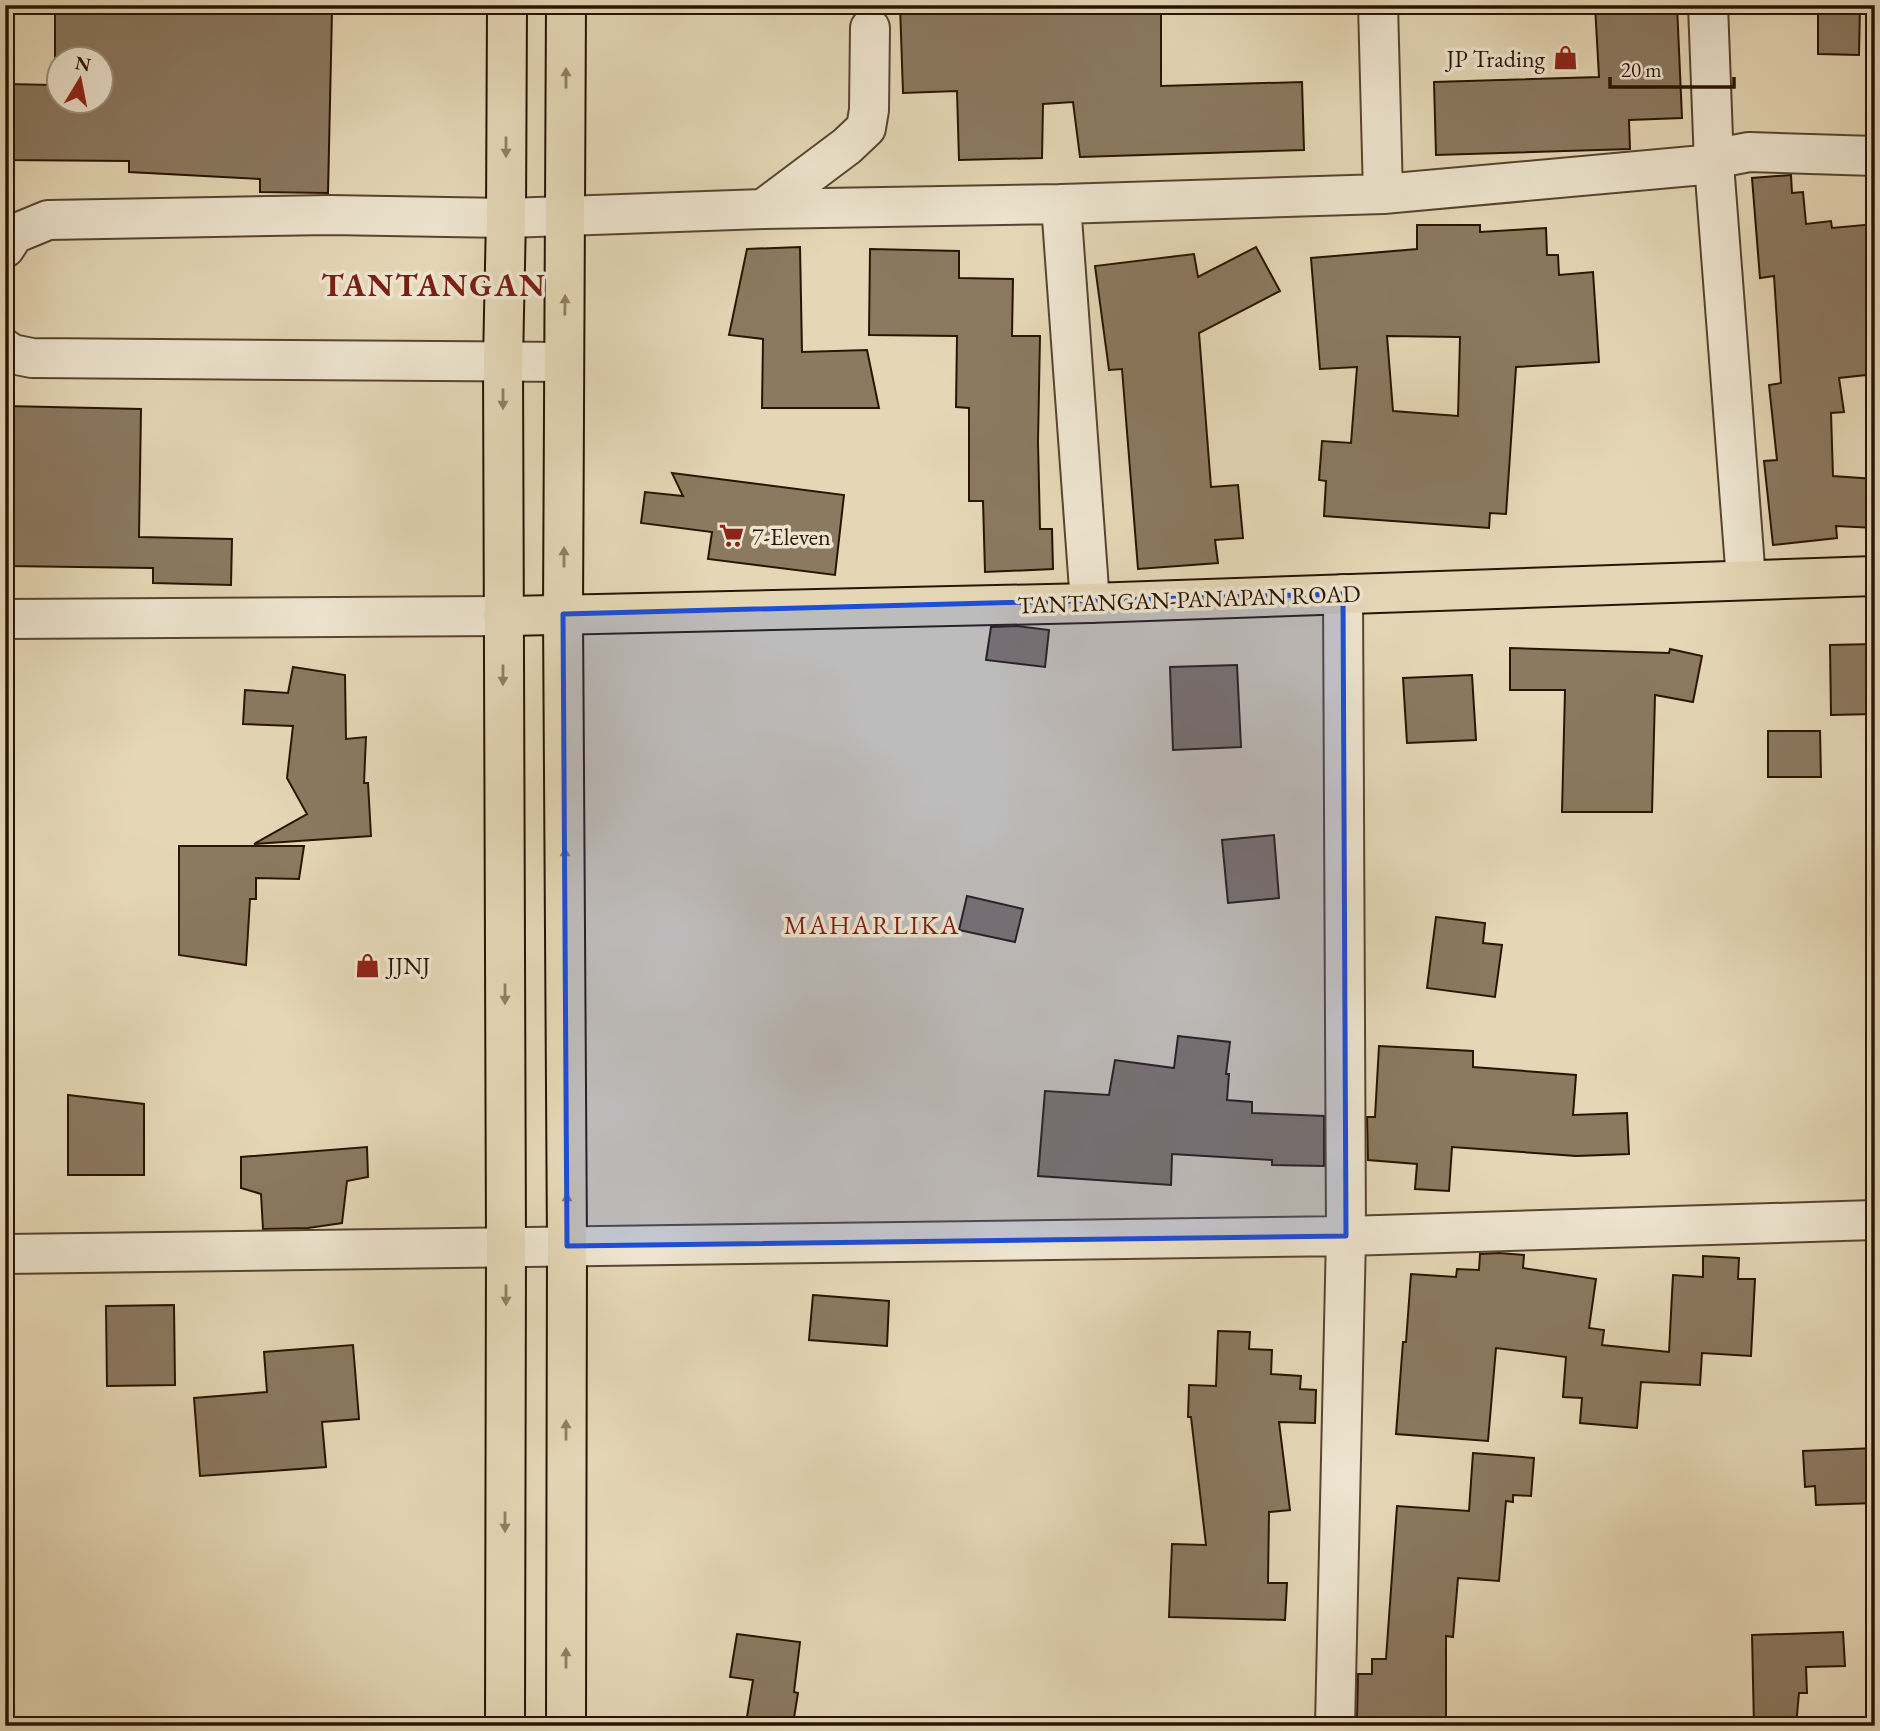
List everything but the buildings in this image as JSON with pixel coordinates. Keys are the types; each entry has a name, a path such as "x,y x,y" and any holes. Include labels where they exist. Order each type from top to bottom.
{"main road":[{"path":"505,1726 503,361 507,5"},
{"path":"566,5 563,614 567,1246 566,1726"},
{"name":"TANTANGAN-PANAPAN ROAD","path":"503,616 1090,603 1875,576"}],"street":[{"path":"1378,5 1383,194"},
{"path":"1708,5 1714,164 1746,580"},
{"path":"763,209 847,146 866,128 869,110 870,28"},
{"path":"5,248 14,234 48,220 329,215 506,218 1383,194 1714,164 1728,156 1749,152 1875,156"},
{"path":"1061,204 1090,603"},
{"path":"5,349 12,354 32,358 564,362"},
{"path":"1335,1726 1346,1236 1343,594"},
{"path":"5,619 503,616"},
{"path":"5,1254 1346,1236 1875,1220"}],"highlighted area":[{"path":"1343,594 1346,1236 567,1246 563,614"}],"place":[{"name":"JP Trading","path":"1565,58"},
{"name":"7-Eleven","path":"732,536"},
{"name":"JJNJ","path":"367,965"}],"district":[{"name":"TANTANGAN","path":"434,285"},
{"name":"MAHARLIKA","path":"872,925"}]}
